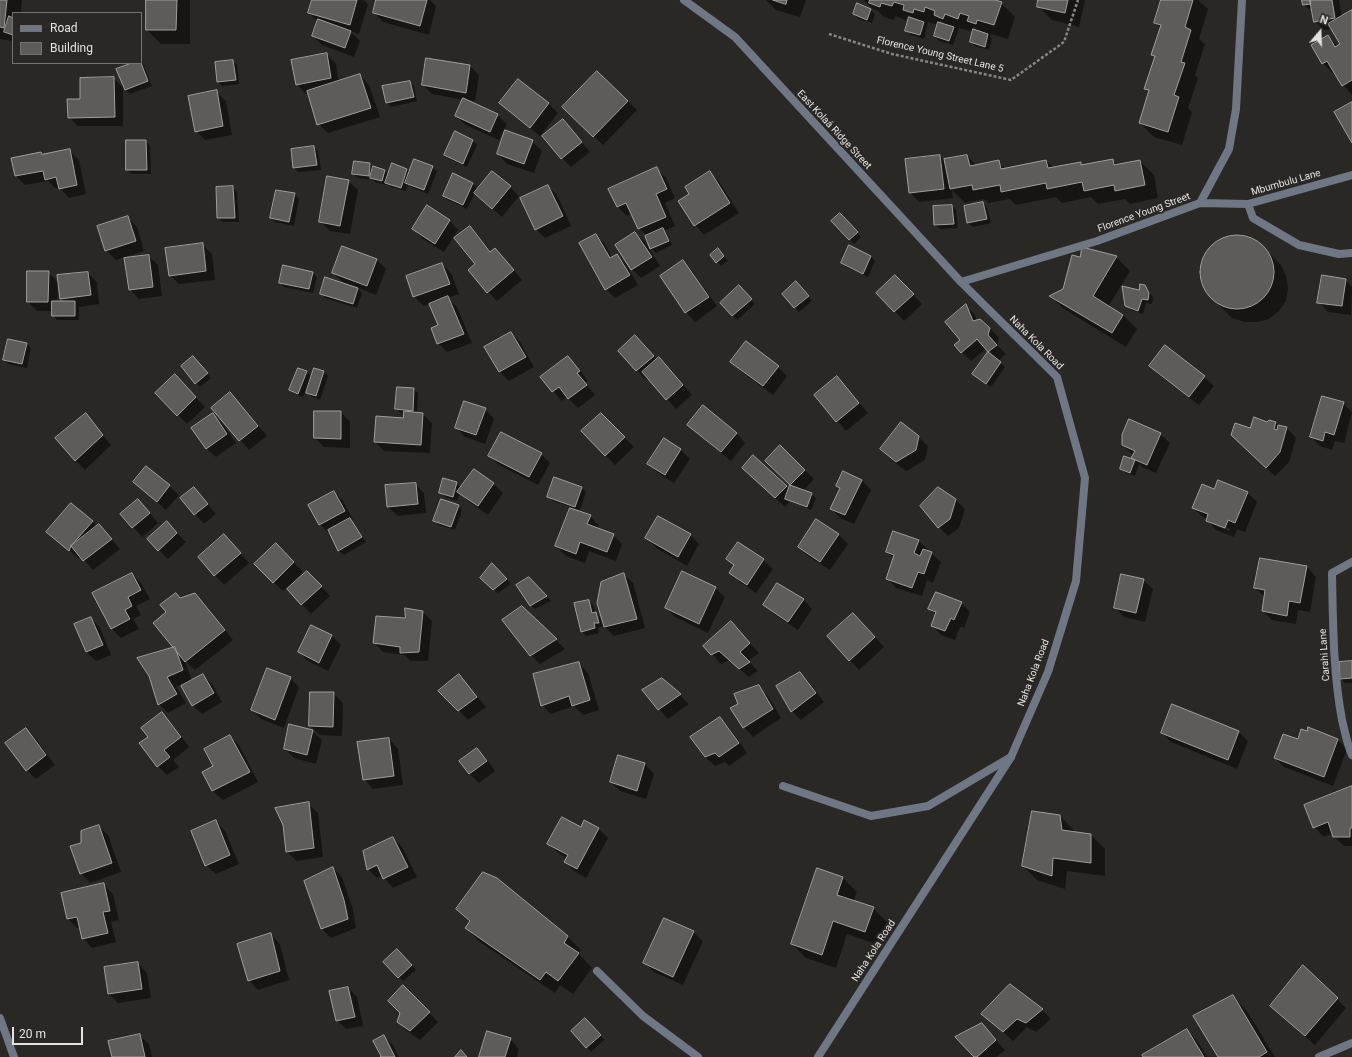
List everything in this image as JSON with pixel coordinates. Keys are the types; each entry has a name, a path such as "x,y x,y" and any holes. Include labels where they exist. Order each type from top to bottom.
{"street":[{"name":"East Kolaá Ridge Street","path":"684,0 735,37 961,282"},
{"name":"Florence Young Street","path":"961,282 1097,241 1200,203 1229,149 1236,109 1242,0"},
{"name":"Mbumbulu Lane","path":"1200,203 1248,204 1352,175"},
{"path":"1248,204 1253,218 1299,245 1339,254 1352,253"},
{"name":"Naha Kola Road","path":"818,1057 1010,757 1048,672 1076,581 1085,478 1057,377 961,282"},
{"name":"Carahi Lane","path":"1352,562 1332,573 1332,588 1338,697 1348,746 1352,755"},
{"path":"783,786 871,816 928,806 1010,757"},
{"path":"597,971 643,1016 698,1057"},
{"path":"0,1018 14,1057"},
{"path":"1320,1057 1352,1043"}],"path":[{"name":"Florence Young Street Lane 5","path":"829,34 892,54 1011,80 1064,42 1078,0"}],"building":[{"path":"0,0 7,0 4,28 0,27"},
{"path":"146,0 177,0 176,30 146,30"},
{"path":"312,0 357,0 350,25 308,13"},
{"path":"376,0 427,0 420,26 373,13"},
{"path":"773,0 787,0 786,4"},
{"path":"870,0 995,0 1002,2 994,25 977,20 976,24 967,21 969,16 960,13 958,19 945,14 943,19 934,15 935,11 925,7 924,12 914,9 913,13 903,10 904,5 894,2 892,6 881,3 880,7 869,3"},
{"path":"1038,0 1068,0 1065,13 1037,7"},
{"path":"1161,0 1193,0 1185,27 1191,30 1181,62 1185,63 1174,95 1179,97 1168,132 1139,123 1149,90 1144,89 1155,56 1151,55 1161,25 1154,23"},
{"path":"1302,0 1310,0 1311,4 1303,5"},
{"path":"1310,0 1332,0 1335,18 1314,22"},
{"path":"857,3 871,9 867,20 853,14"},
{"path":"1352,10 1352,80 1342,86 1327,61 1322,64 1311,45 1328,35 1335,47 1340,44 1328,24"},
{"path":"9,16 12,18 12,35 4,32"},
{"path":"909,17 924,22 920,35 905,31"},
{"path":"318,19 351,31 345,48 312,36"},
{"path":"938,22 954,27 949,41 934,36"},
{"path":"973,29 988,34 985,47 970,42"},
{"path":"327,53 331,78 296,85 291,60"},
{"path":"426,58 470,65 466,93 422,85"},
{"path":"233,60 236,80 217,82 215,62"},
{"path":"129,64 141,64 148,81 125,90 116,69"},
{"path":"597,71 628,101 593,137 562,107"},
{"path":"360,74 371,108 317,125 307,91"},
{"path":"114,77 115,117 68,118 67,99 80,99 80,78"},
{"path":"518,79 549,103 530,128 499,103"},
{"path":"410,81 414,97 386,103 382,86"},
{"path":"217,90 223,126 195,132 188,96"},
{"path":"463,98 498,114 490,132 455,116"},
{"path":"1352,102 1352,143 1334,112"},
{"path":"563,119 582,142 561,159 542,136"},
{"path":"505,130 533,140 524,164 497,154"},
{"path":"455,131 473,140 463,164 444,155"},
{"path":"126,140 146,140 147,170 126,170"},
{"path":"314,146 317,165 293,168 291,149"},
{"path":"70,149 77,185 59,189 56,177 45,180 43,171 15,176 11,158 41,152 42,154"},
{"path":"940,155 944,189 909,193 905,159"},
{"path":"967,155 970,166 999,160 1001,169 1046,160 1048,168 1081,162 1081,165 1113,159 1114,165 1140,160 1145,185 1115,191 1114,185 1084,191 1082,182 1047,189 1046,183 1001,192 1000,185 973,190 972,185 950,189 944,159"},
{"path":"414,159 433,166 424,190 405,183"},
{"path":"354,161 370,163 369,176 352,174"},
{"path":"392,163 407,169 401,188 385,183"},
{"path":"373,166 385,170 382,181 370,178"},
{"path":"657,167 667,189 656,194 666,217 638,229 626,203 617,207 608,189"},
{"path":"492,171 511,186 492,209 474,193"},
{"path":"710,171 730,203 694,226 678,201 689,194 685,187"},
{"path":"453,173 473,183 463,205 443,196"},
{"path":"327,176 349,180 340,226 319,222"},
{"path":"548,185 563,216 535,230 520,198"},
{"path":"233,186 235,218 217,218 216,187"},
{"path":"276,190 295,193 289,222 270,218"},
{"path":"983,202 987,219 967,223 964,206"},
{"path":"427,205 450,220 435,244 412,229"},
{"path":"952,205 954,224 934,225 933,206"},
{"path":"840,213 858,232 849,240 831,221"},
{"path":"128,216 136,241 105,251 97,226"},
{"path":"470,226 490,252 495,248 514,270 487,293 468,270 475,264 454,238"},
{"path":"663,228 669,241 650,249 645,236"},
{"path":"635,232 652,257 631,270 615,245"},
{"path":"596,234 610,258 617,254 630,275 605,290 579,243"},
{"path":"1237,235 1258,241 1268,251 1274,272 1268,293 1258,303 1237,309 1216,303 1206,293 1200,272 1206,251 1216,241"},
{"path":"203,243 206,271 169,276 165,248"},
{"path":"849,245 871,256 863,274 841,263"},
{"path":"342,246 377,259 367,286 332,273"},
{"path":"1082,247 1117,256 1093,296 1123,315 1112,333 1049,296 1063,289 1072,255 1080,257"},
{"path":"718,248 724,256 716,263 710,255"},
{"path":"149,255 153,287 129,290 124,258"},
{"path":"683,260 709,297 685,313 660,276"},
{"path":"442,263 450,284 413,297 406,276"},
{"path":"283,265 313,272 309,289 279,283"},
{"path":"27,271 49,271 48,302 27,302"},
{"path":"88,272 91,295 60,299 57,275"},
{"path":"895,275 914,294 894,312 876,293"},
{"path":"1322,275 1346,279 1342,306 1317,303"},
{"path":"325,277 358,288 353,304 320,294"},
{"path":"796,281 809,296 794,308 782,294"},
{"path":"1140,284 1145,285 1149,293 1148,300 1142,299 1138,311 1125,306 1122,286 1139,290"},
{"path":"739,285 752,299 732,316 720,303"},
{"path":"448,296 464,334 437,344 431,328 438,325 429,304"},
{"path":"52,301 75,301 75,316 52,316"},
{"path":"966,304 973,321 980,319 990,328 988,335 997,345 988,352 977,339 961,353 954,345 960,340 945,322"},
{"path":"511,332 526,357 499,372 484,347"},
{"path":"635,335 654,356 636,371 618,351"},
{"path":"8,339 27,343 22,364 3,360"},
{"path":"746,341 779,366 763,386 730,362"},
{"path":"1165,345 1205,376 1189,397 1149,366"},
{"path":"988,352 1001,362 986,384 972,374"},
{"path":"193,356 208,373 195,384 181,366"},
{"path":"568,356 580,371 577,373 587,385 568,399 559,387 552,392 540,377"},
{"path":"659,357 683,385 666,400 642,372"},
{"path":"298,368 307,371 298,394 289,390"},
{"path":"314,368 324,371 316,396 306,393"},
{"path":"175,374 196,397 177,416 155,393"},
{"path":"837,376 859,403 836,422 814,395"},
{"path":"397,387 414,388 413,411 395,409"},
{"path":"230,392 258,426 239,441 211,408"},
{"path":"1322,396 1344,402 1334,435 1325,432 1323,441 1310,437"},
{"path":"464,401 486,408 476,435 455,428"},
{"path":"703,405 737,433 721,452 687,425"},
{"path":"314,411 341,411 341,439 314,438"},
{"path":"404,411 423,413 421,445 374,442 376,416 403,418"},
{"path":"86,413 103,435 75,461 55,438"},
{"path":"213,413 227,434 206,449 191,428"},
{"path":"601,413 625,437 605,456 581,431"},
{"path":"1254,417 1267,422 1269,420 1276,422 1274,429 1277,430 1278,425 1287,427 1280,452 1266,468 1231,435 1235,423 1250,428"},
{"path":"1129,419 1161,433 1147,465 1131,458 1135,451 1122,445 1122,435"},
{"path":"901,422 919,436 916,450 896,462 880,449"},
{"path":"501,432 542,453 529,477 488,456"},
{"path":"664,438 681,449 665,475 647,464"},
{"path":"780,445 805,470 790,485 765,461"},
{"path":"753,455 787,486 775,498 742,468"},
{"path":"1124,456 1135,460 1130,473 1120,469"},
{"path":"146,466 170,485 157,502 133,482"},
{"path":"474,469 494,483 478,506 457,492"},
{"path":"843,471 862,480 845,515 830,509 840,488 836,486"},
{"path":"554,477 582,487 575,507 547,497"},
{"path":"443,478 457,482 453,497 439,493"},
{"path":"1218,480 1248,492 1235,523 1228,520 1225,528 1206,521 1208,514 1192,508 1202,484 1214,489"},
{"path":"416,483 418,504 387,507 385,485"},
{"path":"790,485 812,493 807,507 785,499"},
{"path":"194,487 208,504 194,515 180,498"},
{"path":"938,487 956,499 950,519 938,528 920,506"},
{"path":"334,491 345,511 319,525 308,505"},
{"path":"138,499 150,513 132,528 120,514"},
{"path":"441,499 459,505 451,527 433,521"},
{"path":"71,503 93,521 71,546 69,551 46,532"},
{"path":"570,508 591,515 587,524 614,534 607,552 580,542 576,554 555,546"},
{"path":"658,516 691,534 678,557 645,538"},
{"path":"350,518 362,537 338,551 328,530"},
{"path":"816,519 839,534 820,562 798,547"},
{"path":"167,521 177,533 158,551 147,539"},
{"path":"99,524 112,539 83,561 71,546"},
{"path":"893,531 919,540 914,553 920,556 923,549 932,552 924,574 918,572 912,588 886,579 894,555 886,552"},
{"path":"224,534 241,553 214,576 198,557"},
{"path":"738,542 764,559 747,585 729,573 734,565 726,559"},
{"path":"276,543 294,562 273,583 254,564"},
{"path":"1260,558 1307,566 1300,603 1289,601 1287,616 1262,611 1265,590 1254,588"},
{"path":"492,563 507,579 493,590 480,578"},
{"path":"307,571 322,586 301,605 287,589"},
{"path":"682,571 716,587 699,624 665,608"},
{"path":"132,573 141,590 128,597 132,606 125,610 130,619 111,629 92,593"},
{"path":"624,573 637,619 604,627 597,603 601,582"},
{"path":"1121,574 1144,579 1136,613 1114,608"},
{"path":"529,577 547,596 530,606 516,585"},
{"path":"777,583 804,599 788,622 763,605"},
{"path":"936,592 962,602 954,620 951,618 945,631 931,626 936,612 928,609"},
{"path":"176,593 180,598 195,593 225,630 185,662 153,623 166,612 160,605"},
{"path":"589,600 592,613 596,612 599,623 594,623 595,628 581,632 574,603"},
{"path":"522,606 557,639 530,656 502,620"},
{"path":"405,608 423,611 419,652 400,653 400,647 373,643 376,616 405,618"},
{"path":"853,613 875,637 849,661 827,636"},
{"path":"91,617 103,645 86,652 74,624"},
{"path":"731,621 750,643 740,652 750,662 739,669 719,651 711,655 703,646"},
{"path":"311,625 332,635 319,663 298,652"},
{"path":"175,647 183,670 167,677 177,694 158,705 149,676 137,658"},
{"path":"1352,661 1352,678 1340,679 1339,662"},
{"path":"579,662 590,700 572,706 569,696 541,706 533,674"},
{"path":"267,668 291,677 275,720 251,710"},
{"path":"800,672 816,693 791,712 776,686"},
{"path":"203,674 214,693 192,706 181,686"},
{"path":"459,674 477,697 458,711 438,691"},
{"path":"662,678 681,694 658,710 642,690"},
{"path":"759,685 773,709 743,728 730,708 738,704 734,694"},
{"path":"310,692 334,692 333,727 309,726"},
{"path":"1172,704 1239,731 1228,760 1161,733"},
{"path":"162,712 181,737 164,750 170,757 157,767 139,743 148,737 141,728"},
{"path":"720,717 739,743 719,757 715,753 705,757 690,737"},
{"path":"289,724 313,730 307,755 284,749"},
{"path":"1308,727 1338,739 1324,777 1274,758 1283,734 1298,739 1301,729 1307,731"},
{"path":"26,728 46,755 26,771 5,743"},
{"path":"230,735 250,772 212,791 202,772 213,766 204,749"},
{"path":"389,738 394,776 363,780 357,742"},
{"path":"477,748 487,761 469,774 459,761"},
{"path":"618,755 645,763 637,791 610,782"},
{"path":"1352,786 1352,828 1350,828 1350,837 1333,837 1328,822 1313,828 1304,805"},
{"path":"309,802 314,848 286,852 283,825 275,808"},
{"path":"1032,811 1060,815 1062,830 1091,834 1091,863 1053,858 1052,876 1022,866"},
{"path":"562,817 581,827 584,820 599,828 577,869 564,862 568,855 547,844"},
{"path":"216,820 230,855 205,866 191,831"},
{"path":"99,825 112,863 80,874 70,846 81,843 81,831"},
{"path":"393,837 408,867 383,879 377,865 367,870 363,851"},
{"path":"333,867 344,900 348,919 321,929 304,881"},
{"path":"817,868 843,877 837,895 874,907 865,932 833,921 822,955 791,944"},
{"path":"483,872 497,878 568,936 564,943 579,953 558,981 546,972 540,980 465,928 470,921 456,909"},
{"path":"104,883 110,911 103,912 108,933 82,939 77,917 67,919 61,893"},
{"path":"664,918 694,931 673,977 643,963"},
{"path":"271,933 280,971 248,981 237,944"},
{"path":"397,949 412,965 398,978 383,962"},
{"path":"138,962 142,989 108,994 104,967"},
{"path":"1303,965 1338,998 1305,1036 1270,1006"},
{"path":"1010,984 1043,1009 1026,1023 1017,1019 1003,1032 981,1014"},
{"path":"403,985 430,1012 410,1031 397,1022 400,1013 388,1001"},
{"path":"348,987 355,1017 336,1021 329,991"},
{"path":"1233,995 1267,1052 1259,1057 1218,1057 1193,1016"},
{"path":"585,1018 601,1035 586,1048 571,1031"},
{"path":"982,1023 996,1040 977,1057 974,1057 955,1037"},
{"path":"1187,1029 1204,1057 1143,1057 1142,1055"},
{"path":"487,1031 511,1038 505,1057 479,1057"},
{"path":"140,1034 145,1057 112,1057 108,1041"},
{"path":"384,1035 395,1057 380,1057 381,1056 373,1041"},
{"path":"461,1050 467,1057 455,1057"}]}
